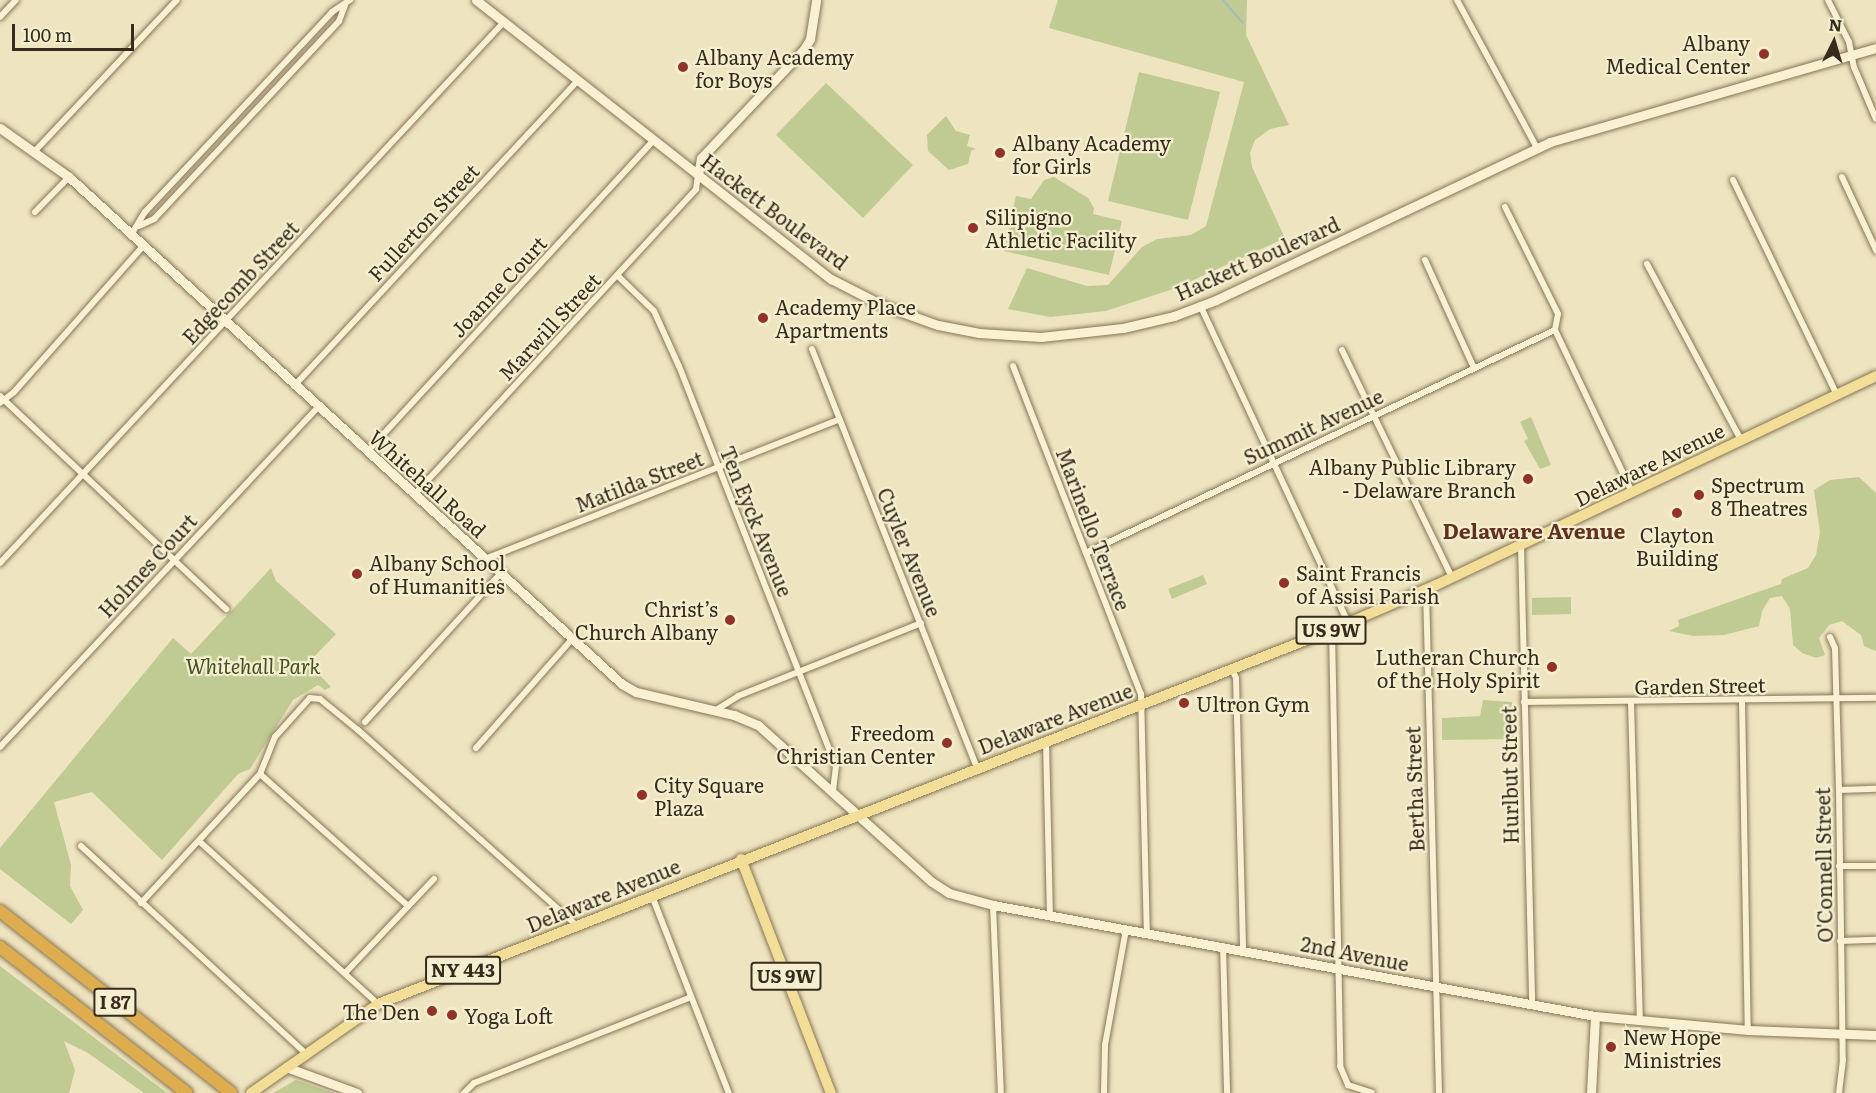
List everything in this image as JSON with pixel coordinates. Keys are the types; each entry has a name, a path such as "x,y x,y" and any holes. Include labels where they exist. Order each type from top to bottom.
{"highway":[{"name":"I 87","path":"0,911 231,1093"},
{"name":"I 87","path":"0,947 187,1093"}],"main road":[{"name":"Delaware Avenue","path":"251,1093 378,1004 741,859 1332,630 1452,578 1876,376"},
{"name":"US 9W","path":"741,859 831,1093"}],"street":[{"path":"0,17 16,0"},
{"path":"35,151 177,0"},
{"name":"Hackett Boulevard","path":"476,0 831,279 882,305 938,325 979,333 1076,335 1123,328 1200,305 1537,148 1596,127 1876,48"},
{"path":"698,175 701,158 804,49 810,39 816,0"},
{"path":"1457,0 1537,148"},
{"path":"1828,0 1849,42 1851,56 1876,119"},
{"path":"139,227 153,203 332,12 347,2"},
{"path":"131,234 154,219 332,29 347,2"},
{"name":"Edgecomb Street","path":"0,563 504,22"},
{"name":"Fullerton Street","path":"294,386 577,81"},
{"name":"Whitehall Road","path":"0,128 69,177 413,495 636,692 716,711 759,725 859,815"},
{"name":"Joanne Court","path":"366,452 653,141"},
{"name":"Marwill Street","path":"413,495 618,276 696,189 698,175"},
{"path":"35,212 69,177"},
{"path":"1842,177 1876,250"},
{"path":"1733,180 1837,395"},
{"path":"1504,207 1558,314 1555,330 1632,492"},
{"path":"143,246 1,400 226,609"},
{"path":"1425,260 1474,368"},
{"path":"1647,264 1741,440"},
{"name":"Ten Eyck Avenue","path":"618,276 644,299 659,321 836,766 833,791"},
{"path":"1200,305 1348,623"},
{"name":"Summit Avenue","path":"1086,553 1555,330"},
{"name":"Cuyler Avenue","path":"812,349 838,420 977,768"},
{"path":"1342,350 1452,578"},
{"name":"Marinello Terrace","path":"1013,366 1141,694 1147,933"},
{"name":"Holmes Court","path":"0,747 318,407"},
{"name":"Matilda Street","path":"485,559 838,420"},
{"name":"Hurlbut Street","path":"1521,545 1532,1004"},
{"path":"365,722 501,573"},
{"name":"Bertha Street","path":"1426,590 1439,1093"},
{"path":"716,711 738,696 921,623"},
{"path":"1332,630 1340,1066 1345,1082 1372,1093"},
{"name":"O'Connell Street","path":"1830,637 1835,648 1839,790 1842,1035 1839,1093"},
{"path":"476,748 573,638"},
{"path":"1232,669 1236,678 1243,950"},
{"path":"141,903 260,774 283,726 310,698 320,699 576,925"},
{"name":"Garden Street","path":"1524,702 1876,698"},
{"path":"1742,700 1748,1030"},
{"path":"1631,702 1640,1020"},
{"path":"1046,741 1050,916"},
{"path":"260,774 408,906"},
{"path":"1839,790 1876,789"},
{"name":"2nd Avenue","path":"859,815 939,887 962,899 1595,1016 1748,1030 1876,1035"},
{"path":"199,841 346,972 378,1004"},
{"path":"81,846 305,1053"},
{"path":"1839,866 1876,866"},
{"path":"346,972 434,879"},
{"path":"652,896 729,1093"},
{"path":"993,905 1001,1093"},
{"path":"1104,1093 1105,1045 1126,929"},
{"path":"1840,941 1876,940"},
{"path":"1223,946 1227,1093"},
{"path":"464,1093 474,1083 691,998"},
{"path":"1591,1093 1595,1016"},
{"path":"286,1067 357,1093"}],"green space":[{"path":"1058,0 1247,0 1246,35 1289,125 1270,129 1255,140 1250,153 1252,167 1285,238 1176,288 1106,311 1050,317 1008,309 1027,268 1087,286 1108,285 1142,247 1157,239 1191,235 1206,226 1244,82 1049,28"},
{"path":"1139,72 1220,92 1188,220 1108,201"},
{"path":"826,83 913,165 863,218 776,135"},
{"path":"946,116 956,131 970,135 967,146 976,149 971,151 968,164 949,170 928,151 927,135"},
{"path":"1054,177 1088,198 1094,208 1093,214 1122,221 1109,275 1004,251 1016,196 1031,199 1044,180"},
{"path":"1531,417 1551,465 1540,469 1524,441 1528,439 1520,422"},
{"path":"1859,477 1876,493 1876,651 1864,646 1861,635 1842,621 1829,625 1819,638 1825,655 1816,658 1802,653 1793,645 1790,609 1782,596 1770,598 1762,611 1759,626 1724,635 1693,636 1669,631 1679,626 1678,620 1781,584 1782,579 1808,568 1816,555 1820,532 1814,490 1830,480"},
{"name":"Whitehall Park","path":"271,568 276,581 336,634 308,663 331,687 325,690 318,685 293,700 250,769 238,774 162,860 92,792 54,802 71,865 70,886 83,910 71,924 0,869 0,848 173,638 191,654"},
{"path":"1203,575 1207,584 1172,599 1168,589"},
{"path":"1571,597 1571,614 1532,615 1532,598"},
{"path":"1483,700 1512,702 1514,739 1442,740 1442,718 1480,716"},
{"path":"0,966 167,1093 144,1093 88,1053 64,1041 75,1070 69,1093 0,1093"},
{"path":"296,1080 333,1093 273,1093"}],"waterway":[{"path":"1223,0 1243,23"}],"place":[{"name":"Albany Medical Center","path":"1764,54"},
{"name":"Albany Academy for Boys","path":"683,67"},
{"name":"Albany Academy for Girls","path":"1000,153"},
{"name":"Silipigno Athletic Facility","path":"973,228"},
{"name":"Academy Place Apartments","path":"763,318"},
{"name":"Albany Public Library - Delaware Branch","path":"1528,479"},
{"name":"Spectrum 8 Theatres","path":"1699,495"},
{"name":"Clayton Building","path":"1677,513"},
{"name":"Albany School of Humanities","path":"357,574"},
{"name":"Saint Francis of Assisi Parish","path":"1284,583"},
{"name":"Christ’s Church Albany","path":"730,620"},
{"name":"Lutheran Church of the Holy Spirit","path":"1552,667"},
{"name":"Ultron Gym","path":"1184,703"},
{"name":"Freedom Christian Center","path":"947,743"},
{"name":"City Square Plaza","path":"642,795"},
{"name":"The Den","path":"432,1011"},
{"name":"Yoga Loft","path":"452,1015"},
{"name":"New Hope Ministries","path":"1611,1047"}],"district":[{"name":"Delaware Avenue","path":"1534,530"}]}
